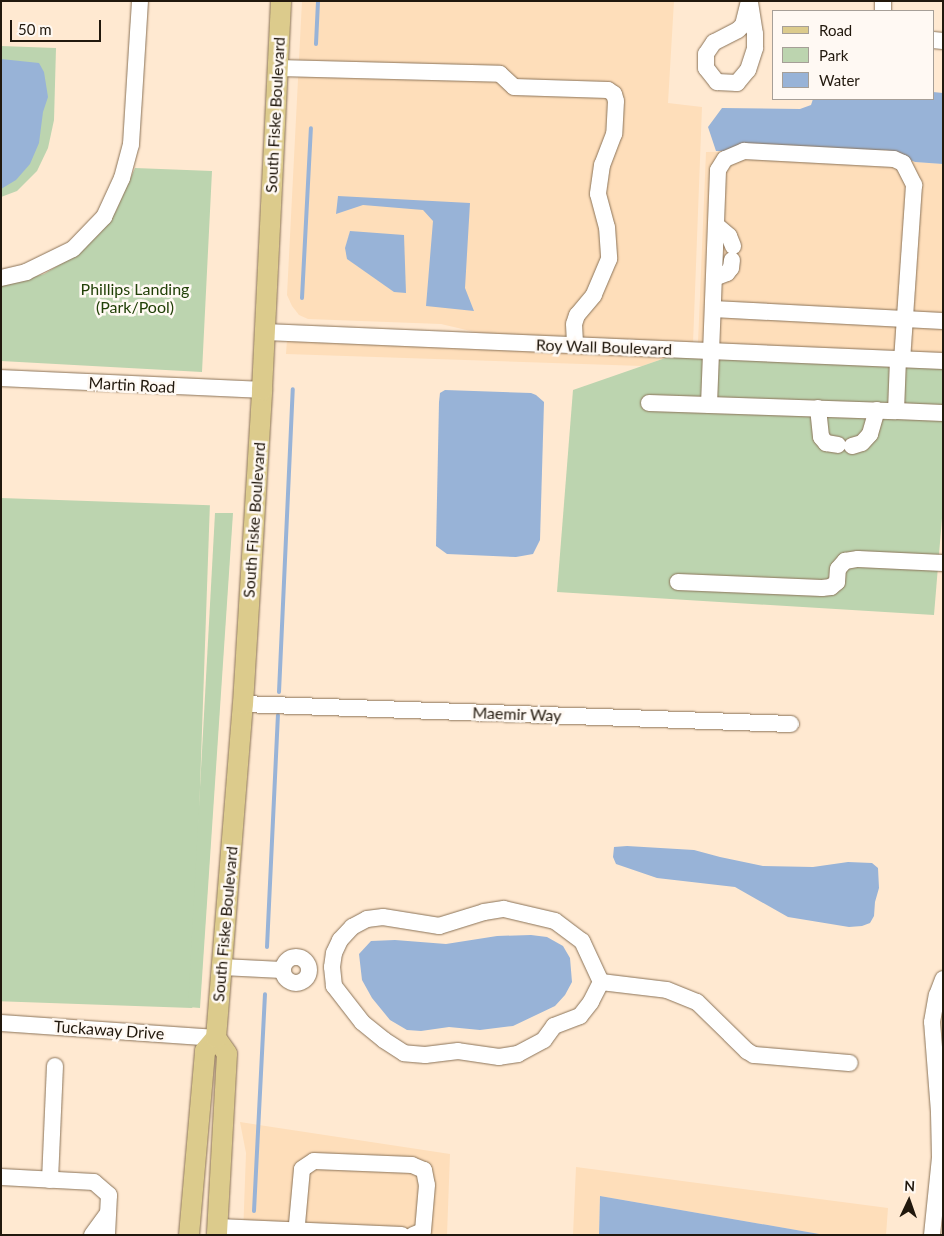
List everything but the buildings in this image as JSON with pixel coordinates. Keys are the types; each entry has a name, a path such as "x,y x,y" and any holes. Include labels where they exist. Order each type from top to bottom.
{"main road":[{"name":"South Fiske Boulevard","path":"189,1235 205,1051 216,1038 243,704 262,390 281,1"},
{"path":"216,1038 227,1054 217,1231"}],"street":[{"path":"1,278 26,272 72,249 104,217 122,178 131,144 140,1"},
{"path":"750,1 755,48 748,70 737,83 717,82 706,68 706,54 714,42 738,30 746,17 750,1"},
{"path":"278,68 500,74 514,87 608,90 614,94 616,101 614,134 602,165 598,194 607,227 609,259 594,295 578,315 574,324 575,345"},
{"path":"709,405 718,170 725,159 744,151 894,159 902,163 914,185 905,319 896,411"},
{"path":"714,278 727,273 731,268 732,253 729,236 716,225"},
{"path":"713,310 943,321"},
{"name":"Roy Wall Boulevard","path":"265,332 943,361"},
{"name":"Martin Road","path":"1,378 262,390"},
{"path":"649,403 943,412"},
{"path":"818,408 822,437 826,443 845,445 862,443 870,434 877,410"},
{"path":"678,582 822,588 831,587 837,582 838,569 845,561 858,559 943,562"},
{"name":"Maemir Way","path":"243,704 791,724"},
{"path":"334,986 332,967 334,953 340,940 352,927 367,919 383,917 439,926 484,912 504,909 556,921 582,941 601,982"},
{"path":"306,970 334,953"},
{"path":"222,967 282,970 285,962 292,957 300,957 306,970 334,986 362,1022 384,1040 404,1053 425,1055 458,1050 500,1057 518,1054 544,1040 554,1026 580,1016 601,982"},
{"path":"932,1235 940,1157 939,1112 932,1022 936,995 943,978"},
{"path":"601,982 667,990 697,1002 746,1051 754,1055 850,1063"},
{"name":"Tuckaway Drive","path":"1,1023 216,1038"},
{"path":"50,1180 56,1066"},
{"path":"296,1232 302,1169 314,1161 412,1165 424,1170 427,1185 420,1233"},
{"path":"1,1177 94,1182 109,1195 107,1235"},
{"path":"92,1235 108,1213"},
{"path":"217,1231 402,1235"}],"shaded area":[{"path":"302,1 674,1 668,103 702,107 693,344 506,335 475,332 441,324 308,319 299,315 287,295"},
{"path":"886,150 915,162 943,164 943,354 698,343 706,152"},
{"path":"287,340 671,356 642,366 286,354"},
{"path":"240,1122 450,1154 447,1235 243,1235 246,1153"},
{"path":"576,1167 888,1208 886,1235 825,1235 600,1196 599,1235 573,1235"}],"green space":[{"path":"1,46 56,48 54,120 48,148 37,171 17,191 1,197"},
{"name":"Phillips Landing (Park/Pool)","path":"135,168 212,171 202,372 1,361 1,286 44,274 79,253 101,232 116,211"},
{"path":"671,356 943,368 943,506 934,615 557,592 573,390"},
{"path":"1,498 210,505 192,1008 1,1001"},
{"path":"215,513 233,513 200,1008 188,1007"}],"water":[{"path":"1,59 39,63 44,72 48,97 43,112 39,143 30,164 16,180 1,189"},
{"path":"934,92 943,93 943,164 915,162 886,150 716,151 708,127 722,108 800,109 811,105 813,100 934,100"},
{"path":"338,196 470,203 465,288 474,311 426,306 433,221 423,210 363,205 336,214"},
{"path":"350,231 404,235 406,293 394,292 347,259 345,248"},
{"path":"445,390 531,393 544,402 540,540 533,554 516,557 447,554 436,546 439,402 440,393"},
{"path":"614,847 694,850 763,866 813,867 848,862 872,863 878,868 879,888 874,916 870,923 849,927 788,917 735,887 657,878 616,864 613,857"},
{"path":"531,935 547,937 563,946 570,958 572,982 565,995 555,1006 513,1026 480,1030 449,1027 421,1031 407,1030 390,1020 372,998 362,980 359,954 371,941 395,940 446,944 497,936"},
{"path":"600,1196 825,1235 599,1235"}],"waterway":[{"path":"316,44 318,1"},
{"path":"302,298 311,128"},
{"path":"279,692 293,389"},
{"path":"267,947 278,715"},
{"path":"254,1211 265,994"}]}
